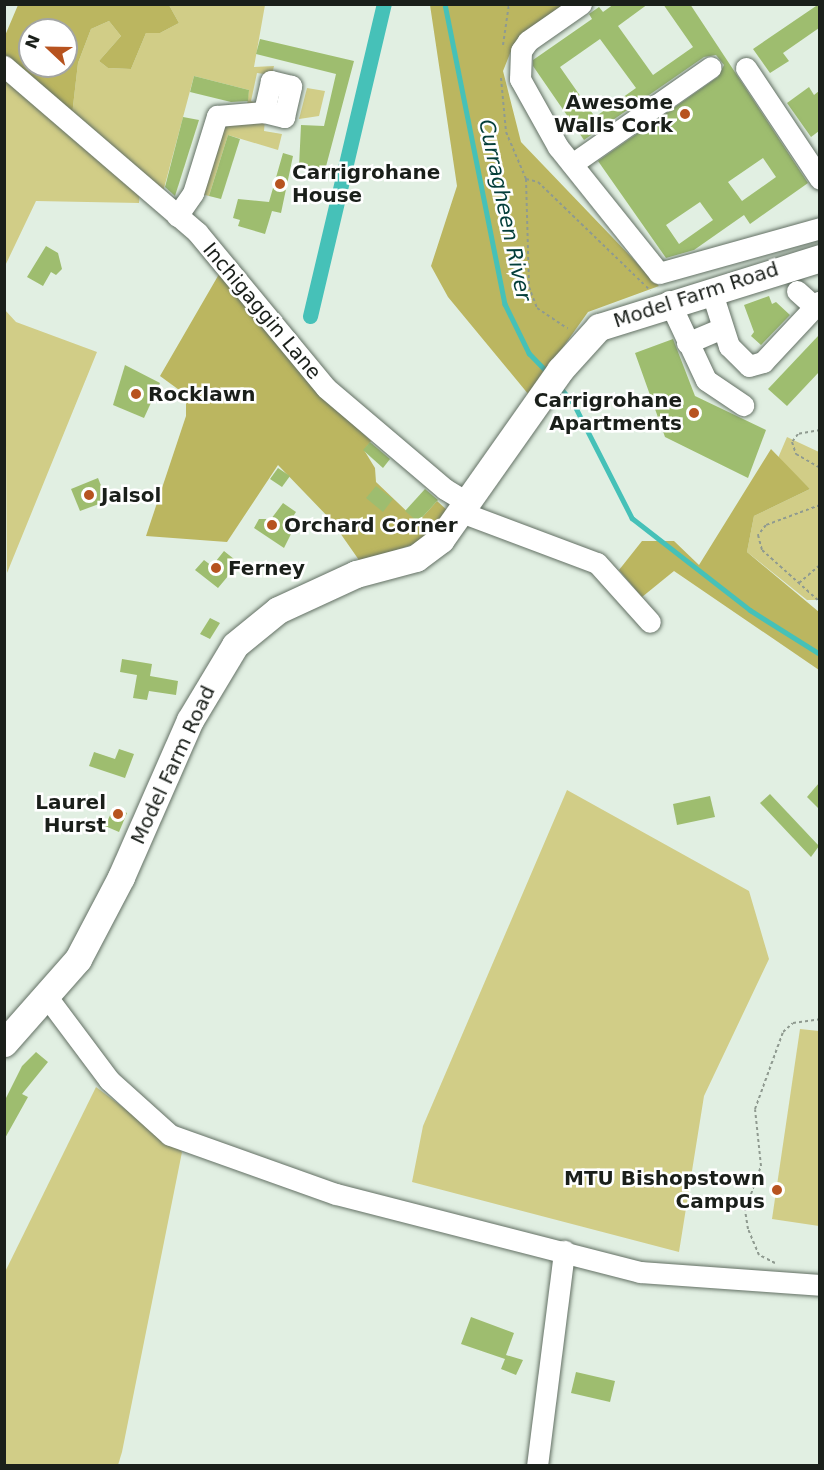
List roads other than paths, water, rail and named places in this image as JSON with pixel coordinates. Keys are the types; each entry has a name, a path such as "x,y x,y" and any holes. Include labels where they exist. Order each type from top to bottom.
{"main road":[{"name":"Model Farm Road","path":"4,1043 47,997 78,959 121,877 190,720 235,645 278,610 356,574 416,558 441,539 553,379 583,341 615,319 790,264 819,258"}],"street":[{"path":"581,4 528,41 519,64 520,79 572,164 659,273 819,228"},
{"name":"Inchigaggin Lane","path":"4,66 177,216 229,267 326,388 465,507 597,563 650,622"},
{"path":"572,164 711,67"},
{"path":"746,68 819,179"},
{"path":"177,216 193,193 217,116 264,112"},
{"path":"771,243 790,264"},
{"path":"711,290 722,328 735,355 754,366 763,362 817,304 797,291"},
{"path":"667,302 678,314 687,343 706,380 743,405"},
{"path":"687,343 722,328"},
{"path":"47,997 109,1080 170,1135 336,1194 640,1272 819,1285"},
{"path":"537,1466 564,1251"}],"waterway":[{"path":"310,316 384,4"},
{"name":"Curragheen River","path":"445,4 505,304 529,353 548,373"},
{"name":"Curragheen River","path":"559,386 574,404 632,518 750,610 820,654"}],"place":[{"name":"Awesome Walls Cork","path":"685,114"},
{"name":"Carrigrohane House","path":"280,184"},
{"name":"Rocklawn","path":"136,394"},
{"name":"Carrigrohane Apartments","path":"694,413"},
{"name":"Jalsol","path":"89,495"},
{"name":"Orchard Corner","path":"272,525"},
{"name":"Ferney","path":"216,568"},
{"name":"Laurel Hurst","path":"118,814"},
{"name":"MTU Bishopstown Campus","path":"777,1190"}]}
